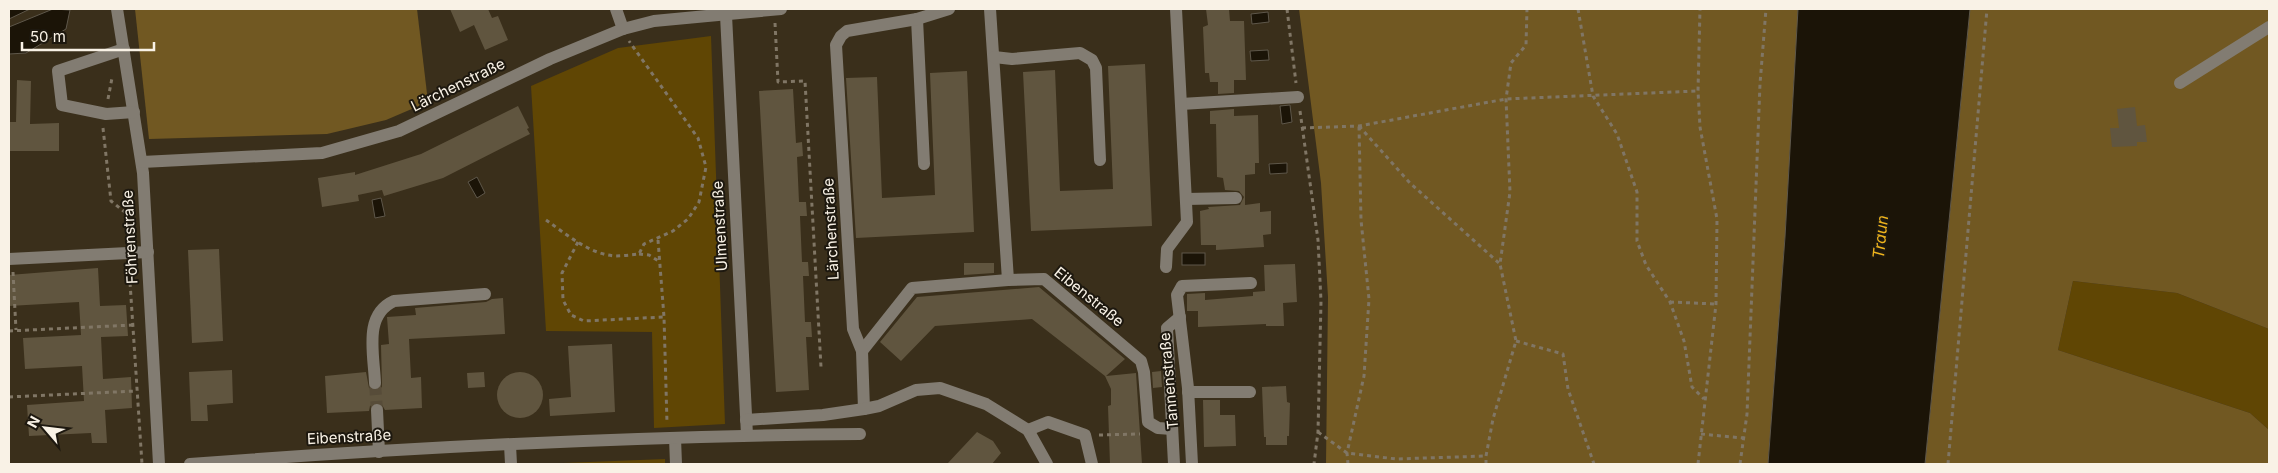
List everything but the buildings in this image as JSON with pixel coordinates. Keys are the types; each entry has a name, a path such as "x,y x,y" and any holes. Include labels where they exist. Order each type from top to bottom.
{"street":[{"name":"Föhrenstraße","path":"117,9 118,51 134,112 142,162 159,464"},
{"path":"616,9 623,29"},
{"name":"Lärchenstraße","path":"142,162 322,153 399,132 550,59 623,29 654,21 778,9"},
{"name":"Lärchenstraße","path":"864,409 862,351 853,329 836,45 841,36 847,31 917,19 949,9"},
{"path":"990,9 1008,280"},
{"path":"1166,267 1167,249 1187,222 1176,9"},
{"name":"Ulmenstraße","path":"726,15 747,435"},
{"path":"917,19 924,164"},
{"path":"2180,83 2269,27"},
{"path":"118,51 58,71 62,105 106,114 134,112"},
{"path":"994,57 1012,59 1080,53 1092,60 1096,68 1100,160"},
{"path":"1181,104 1298,97"},
{"path":"1186,199 1236,198"},
{"path":"11,259 148,252"},
{"name":"Eibenstraße","path":"862,351 912,288 1044,279 1141,360 1144,372 1148,422 1158,428 1172,429"},
{"name":"Tannenstraße","path":"1192,464 1188,392 1177,295 1182,286 1251,283"},
{"path":"375,383 373,327 380,310 385,305 394,301 485,294"},
{"path":"1174,464 1167,328 1180,317"},
{"path":"746,420 823,416 879,406 916,390 940,388 986,404 1028,430 1047,464"},
{"path":"1188,392 1250,392"},
{"path":"377,410 379,452"},
{"path":"1028,430 1048,422 1086,435 1092,464"},
{"name":"Eibenstraße","path":"190,464 510,445 747,435 860,434"},
{"path":"671,438 676,464"},
{"path":"510,445 511,464"}],"path":[{"path":"778,9 778,82 805,81 821,367"},
{"path":"1287,9 1318,249 1321,301 1318,432 1314,464"},
{"path":"1486,464 1492,419 1516,341 1500,264 1510,192 1506,99 1511,63 1526,45 1527,9"},
{"path":"1578,9 1592,96 1618,134 1637,192 1637,241 1646,265 1670,302 1684,341 1692,387 1705,400"},
{"path":"1698,464 1716,304 1717,219 1700,127 1698,91 1700,9"},
{"path":"1740,464 1747,414 1760,84 1766,9"},
{"path":"1948,464 1987,9"},
{"path":"623,29 635,52 698,138 706,167 699,202 688,219 673,231 644,244 639,254"},
{"path":"118,51 103,129 110,201 127,214 132,325 142,464"},
{"path":"1302,128 1359,126 1506,99 1698,91"},
{"path":"1359,126 1410,183 1500,264"},
{"path":"1348,464 1348,453 1364,376 1369,299 1361,220 1359,126"},
{"path":"546,220 578,242 600,253 615,256 649,255 660,262"},
{"path":"658,239 671,438"},
{"path":"578,242 562,273 563,300 572,315 584,321 664,317"},
{"path":"11,259 16,330"},
{"path":"1670,302 1716,304"},
{"path":"9,331 151,324"},
{"path":"1516,341 1563,354 1568,389 1594,464"},
{"path":"9,397 154,389"},
{"path":"1318,432 1348,453 1396,459 1486,456"},
{"path":"1086,435 1143,434"},
{"path":"1701,434 1743,438"}],"shaded area":[{"path":"135,9 417,9 428,102 386,120 327,134 149,139"},
{"path":"1299,9 1798,9 1785,237 1768,464 1326,464 1328,297 1321,183"},
{"path":"1970,9 2269,9 2269,329 2177,293 2073,281 2058,350 2250,413 2269,430 2269,464 1925,464"},
{"path":"711,36 725,424 654,428 652,332 546,331 531,86 618,48"},
{"path":"2073,281 2177,293 2269,329 2269,430 2250,413 2058,350"},
{"path":"665,459 665,464 538,464"}],"water":[{"path":"9,9 30,9 9,19"},
{"path":"53,9 70,10 66,29 26,53 9,54 9,27"},
{"name":"Traun","path":"1798,9 1970,9 1925,464 1768,464 1785,237"},
{"path":"1268,12 1269,22 1252,24 1251,14"},
{"path":"1268,50 1269,60 1251,61 1250,51"},
{"path":"1290,105 1292,122 1282,124 1280,106"},
{"path":"1287,163 1287,173 1270,174 1269,164"},
{"path":"477,177 485,193 477,198 468,182"},
{"path":"381,198 385,216 375,218 372,200"},
{"path":"1182,253 1205,253 1205,265 1182,265"}],"tunnel":[{"path":"375,383 377,410"}]}
